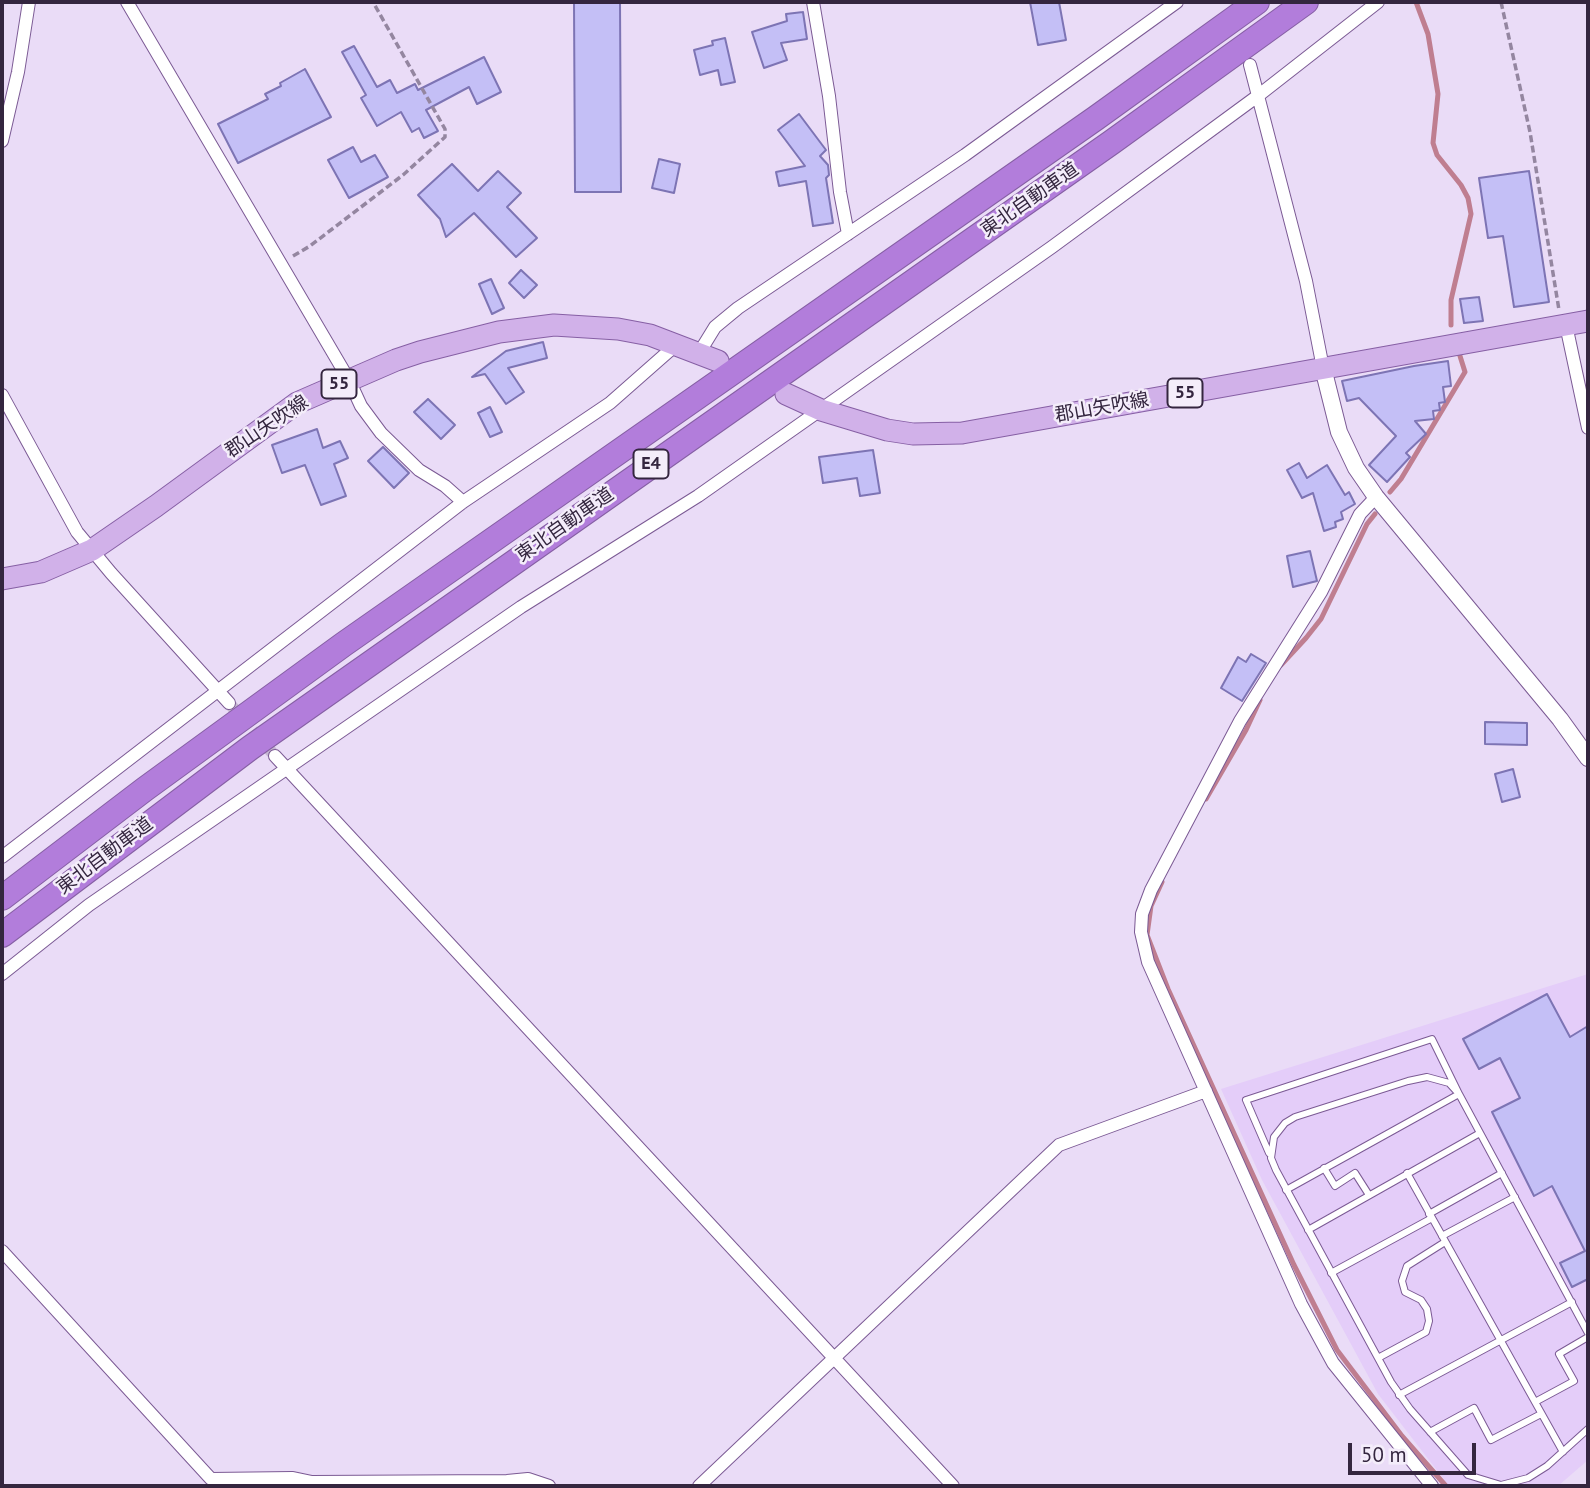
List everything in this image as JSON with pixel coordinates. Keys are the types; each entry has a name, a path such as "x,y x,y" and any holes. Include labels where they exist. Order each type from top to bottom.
{"highway":[{"name":"東北自動車道","path":"2,898 145,789 356,636 1096,118 1257,2"},
{"name":"東北自動車道","path":"2,935 250,748 1055,182 1306,2"}],"main road":[{"name":"郡山矢吹線","path":"786,394 821,410 887,430 913,434 962,433 1588,321"},
{"name":"郡山矢吹線","path":"2,579 41,572 92,550 297,402 420,352 499,332 554,325 618,329 650,335 708,357"}],"street":[{"path":"2,141 18,72 29,2"},
{"path":"127,2 349,380 361,406 381,433 419,470 445,486 463,502"},
{"path":"813,2 848,234"},
{"path":"708,357 715,327 723,320 965,155 1178,2"},
{"path":"2,974 89,905 521,607 698,496 1052,247 1259,95 1378,2"},
{"path":"1250,65 1306,281 1339,432 1356,468 1376,497 1560,719 1588,758"},
{"path":"1564,325 1588,428"},
{"path":"2,857 463,502 610,403 677,344"},
{"path":"2,395 77,532 110,573 229,702"},
{"path":"1376,497 1360,514 1316,600 1240,721 1151,890 1142,914 1142,940 1148,962 1301,1304 1333,1363 1433,1486"},
{"path":"275,756 953,1486"},
{"path":"699,1486 1059,1144 1206,1091"},
{"path":"2,1251 211,1479 293,1478 312,1482 528,1479 550,1486"}],"lane":[{"path":"1535,1402 1574,1381 1559,1354 1588,1335 1432,1039 1246,1100 1286,1189 1399,1395 1468,1475 1501,1485 1528,1478 1588,1429"},
{"path":"1271,1158 1274,1137 1285,1123 1295,1117 1420,1077 1449,1083 1459,1094"},
{"path":"1286,1189 1459,1094"},
{"path":"1308,1230 1480,1133"},
{"path":"1324,1168 1335,1185 1355,1173 1369,1195"},
{"path":"1407,1173 1563,1452"},
{"path":"1331,1273 1502,1173"},
{"path":"1378,1358 1426,1332 1429,1321 1427,1309 1421,1300 1405,1292 1402,1281 1407,1266 1444,1239 1515,1197"},
{"path":"1399,1395 1572,1302"},
{"path":"1430,1433 1474,1408 1491,1440 1541,1414"}],"path":[{"path":"279,264 310,246 382,191 445,137 445,129 373,2"},
{"path":"1501,2 1530,132 1564,325"}],"shaded area":[{"path":"1588,974 1588,1460 1558,1486 1449,1486 1378,1394 1262,1180 1221,1089"}],"building":[{"path":"574,2 620,2 621,192 575,192"},
{"path":"1030,2 1059,2 1066,40 1038,45"},
{"path":"803,12 807,39 781,43 787,60 764,68 752,32 787,21 786,14"},
{"path":"725,38 735,82 721,85 718,70 700,75 694,50 713,45 712,41"},
{"path":"354,46 377,87 390,80 397,93 415,84 418,90 484,57 501,92 477,104 469,87 426,110 438,131 424,138 419,128 412,132 401,112 377,126 361,98 366,95 342,52"},
{"path":"305,69 331,117 238,163 218,124 268,99 265,94"},
{"path":"799,114 826,150 820,156 828,165 829,175 826,178 833,223 813,226 806,181 779,186 776,172 805,166 778,130"},
{"path":"353,147 361,162 375,155 388,177 349,198 328,160"},
{"path":"659,159 680,164 674,193 652,188"},
{"path":"452,164 478,191 498,171 521,193 507,207 537,238 516,257 474,213 446,237 440,219 418,195"},
{"path":"1529,171 1549,302 1514,307 1503,236 1488,238 1479,178"},
{"path":"521,270 537,285 524,298 509,283"},
{"path":"491,279 504,308 492,314 479,284"},
{"path":"1479,297 1483,321 1464,323 1460,299"},
{"path":"543,342 547,358 508,368 524,392 506,404 485,374 472,377 506,351"},
{"path":"1448,361 1451,386 1443,387 1445,402 1439,403 1440,410 1433,411 1434,419 1415,421 1426,434 1406,453 1410,457 1387,482 1369,465 1396,436 1359,398 1347,401 1342,381"},
{"path":"428,399 455,425 441,439 414,412"},
{"path":"490,407 502,432 490,437 478,413"},
{"path":"317,429 323,448 340,441 348,458 334,464 346,496 321,505 305,465 282,473 272,445"},
{"path":"383,447 409,473 394,488 368,461"},
{"path":"873,450 880,493 860,496 857,478 823,483 819,457"},
{"path":"1299,463 1307,478 1327,465 1345,495 1349,492 1355,504 1341,512 1343,519 1335,522 1336,527 1324,531 1313,493 1302,498 1287,470"},
{"path":"1310,551 1317,581 1293,587 1287,556"},
{"path":"1251,654 1266,663 1242,701 1221,688 1238,657 1246,662"},
{"path":"1485,722 1527,723 1527,745 1485,744"},
{"path":"1513,769 1520,797 1502,802 1495,774"},
{"path":"1547,994 1570,1037 1588,1026 1588,1279 1572,1287 1560,1263 1585,1251 1552,1186 1534,1196 1492,1112 1520,1098 1500,1058 1479,1069 1463,1039"}],"waterway":[{"path":"1416,2 1428,34 1438,94 1433,143 1437,155 1468,198 1471,214 1451,300 1451,325"},
{"path":"1390,492 1401,479 1465,372 1460,356"},
{"path":"1281,665 1321,619 1367,524 1375,514"},
{"path":"1206,799 1260,700"},
{"path":"1162,882 1151,906 1147,935 1168,989 1294,1265 1337,1350 1402,1436 1446,1486"}],"tunnel":[{"path":"229,703 275,756"}]}
